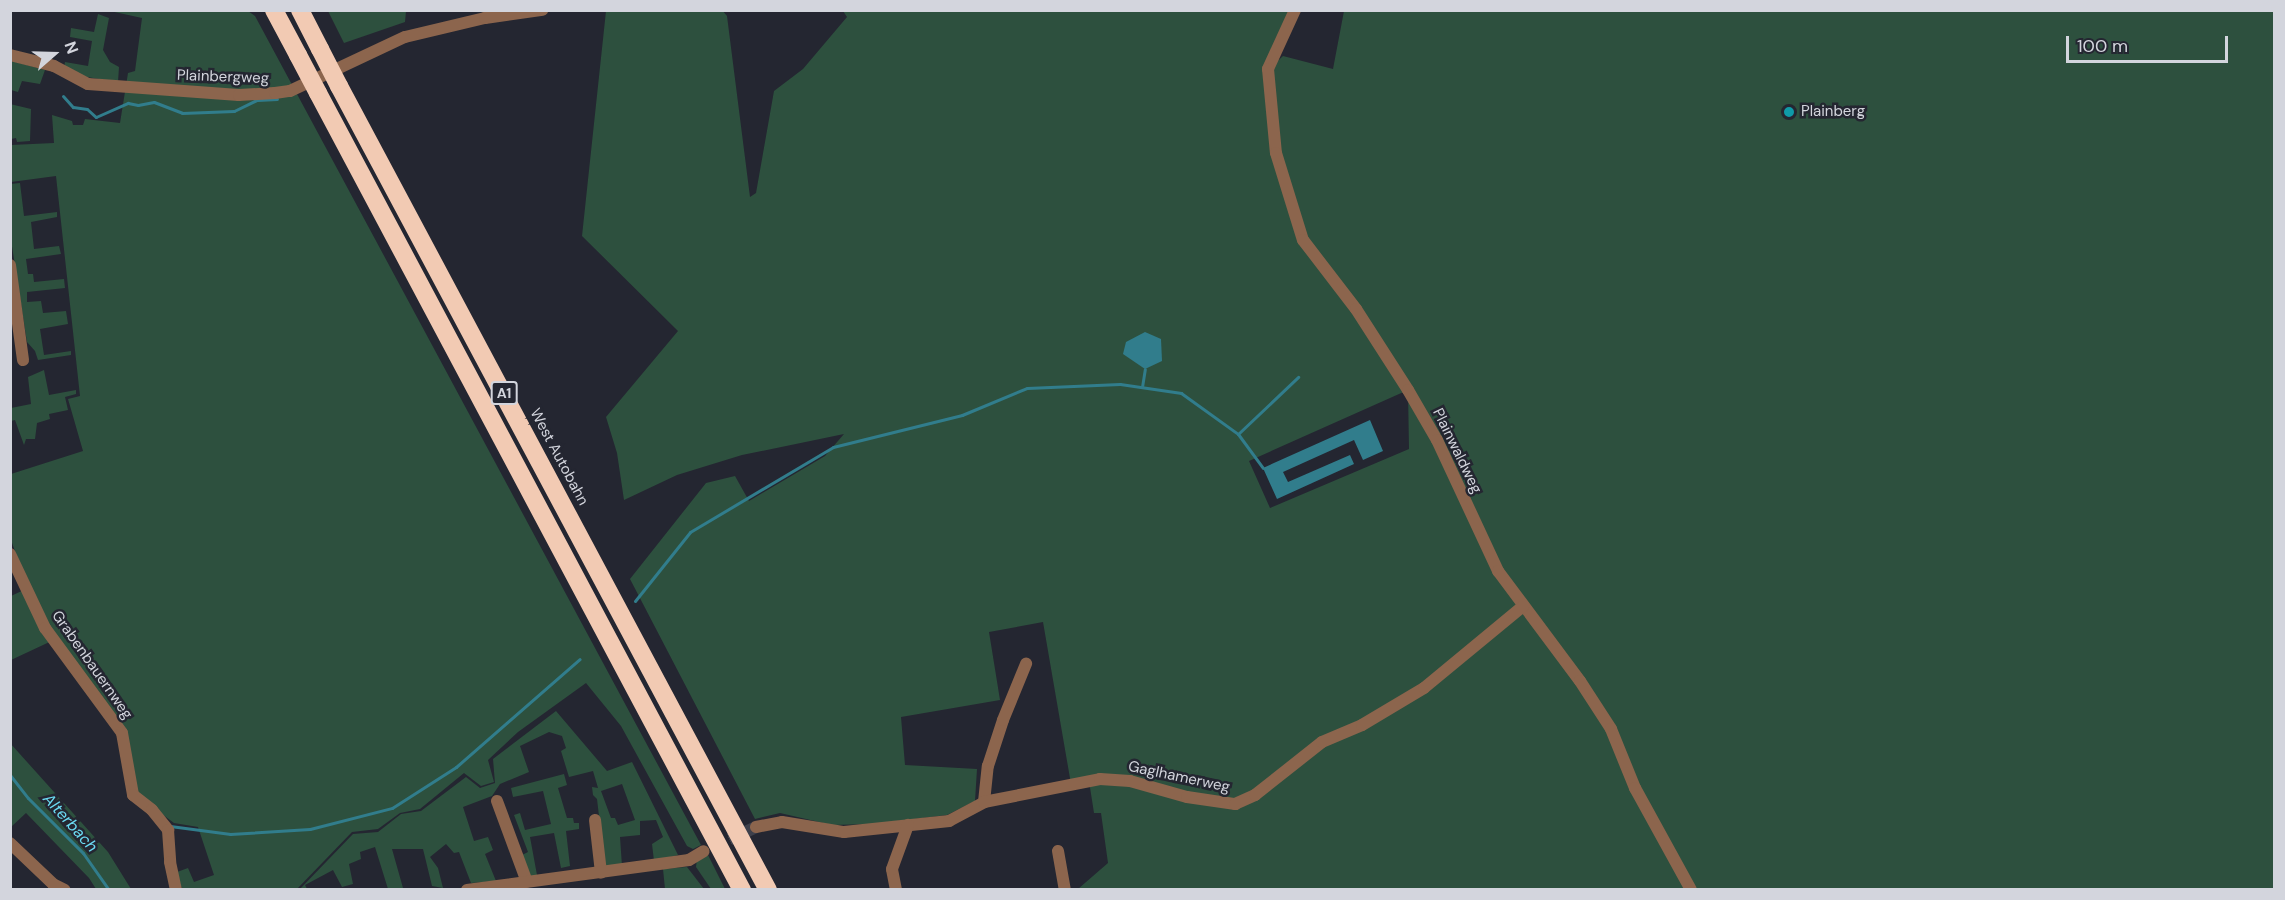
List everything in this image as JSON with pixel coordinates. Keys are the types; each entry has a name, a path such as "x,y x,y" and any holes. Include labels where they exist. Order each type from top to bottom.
{"highway":[{"name":"A1","path":"274,10 742,890"},
{"name":"West Autobahn","path":"300,10 768,890"}],"street":[{"name":"Plainwaldweg","path":"1295,10 1268,69 1276,153 1296,224 1313,254 1356,309 1408,390 1437,440 1498,571 1580,681 1611,729 1635,788 1691,890"},
{"name":"Plainbergweg","path":"10,55 54,66 87,84 238,95 275,93 290,91 405,37 485,18 536,11"},
{"path":"10,266 23,360"},
{"name":"Grabenbauernweg","path":"10,554 45,628 122,733 133,795 152,810 168,830 170,862 176,890"},
{"name":"Gaglhamerweg","path":"756,827 782,822 844,832 949,821 984,802 1100,779 1130,781 1187,797 1235,804 1255,795 1322,742 1362,725 1424,688 1522,606"},
{"path":"984,802 988,766 1003,720 1026,664"},
{"path":"497,801 527,882"},
{"path":"595,820 601,873"},
{"path":"896,890 892,869 908,825"},
{"path":"10,843 53,884 65,890"},
{"path":"467,890 688,860 704,851"},
{"path":"1058,851 1065,890"}],"green space":[{"path":"722,10 727,16 750,197 756,193 774,91 803,69 847,17 843,11 1290,11 1270,68 1283,56 1333,69 1344,11 2274,11 2274,889 1078,889 1108,863 1101,813 1094,813 1089,781 1071,784 1043,622 989,632 1000,700 901,717 905,765 977,769 975,801 947,815 873,824 832,825 780,813 755,819 630,579 706,483 735,476 749,501 825,456 844,434 742,455 677,475 624,500 617,453 606,417 678,331 582,236 606,11","holes":["1408,390 1409,449 1270,508 1249,461"]},
{"path":"110,11 248,11 255,16 701,845 693,849 687,846 621,726 586,683 518,732 488,760 494,782 481,786 464,773 420,809 400,813 378,829 352,832 297,889 182,889 177,872 188,868 194,882 214,875 198,827 174,823 135,794 124,728 58,638 11,660 11,596 28,588 11,540 11,474 83,451 68,399 80,396 56,176 11,182 11,145 54,143 52,115 72,121 73,125 83,125 85,119 120,123 128,73 135,71 142,18"},
{"path":"328,11 406,11 405,22 344,43"},
{"path":"98,14 109,18 103,50 110,62 119,67 118,82 87,77 64,68 65,62 88,66 92,41 70,37 71,28 94,32"},
{"path":"12,61 45,70 40,84 22,81 18,92 11,90"},
{"path":"10,104 31,109 30,141 17,142 16,138 11,139"},
{"path":"20,183 24,216 57,212 57,217 31,222 34,249 59,246 61,254 26,259 28,274 33,274 34,282 64,279 65,288 27,292 27,302 41,301 43,313 66,311 68,324 40,329 44,355 71,351 71,355 38,360 35,351 27,342 11,240 10,184"},
{"path":"44,370 49,395 76,390 76,394 65,397 68,410 49,414 50,419 37,423 35,439 26,439 24,445 15,420 11,421 11,408 31,404 28,377"},
{"path":"556,711 607,771 632,762 678,855 654,861 652,844 663,837 656,820 640,821 640,835 620,837 622,866 605,867 597,799 593,795 592,787 598,788 593,771 569,777 561,751 566,748 562,736 549,732 520,746 529,772 500,784 492,796 463,807 474,841 488,837 493,850 485,854 496,881 471,883 459,852 454,853 446,844 430,857 438,868 443,888 432,886 423,849 392,849 403,888 388,889 375,847 360,852 361,859 349,864 353,884 342,887 333,870 305,885 307,889 299,890 353,834 378,832 401,814 421,811 466,777 480,788 495,783 493,759","holes":["622,784 635,820 618,825 615,818 611,818 601,791"]},
{"path":"10,743 108,852 131,889 96,889 89,878 26,813 11,827"},
{"path":"564,774 567,785 558,788 567,818 573,818 574,823 579,823 579,829 566,831 570,866 561,868 554,833 530,837 537,875 531,877 522,855 528,852 514,815 520,813 525,830 551,824 543,791 513,797 511,788"},
{"path":"708,855 725,889 711,889 696,867 697,859"},
{"path":"687,867 704,889 665,889 663,869"}],"water":[{"path":"1145,332 1161,339 1162,361 1145,369 1123,354 1126,342"},
{"path":"1370,420 1383,451 1363,460 1354,440 1283,472 1288,482 1350,455 1354,464 1277,499 1263,468"}],"waterway":[{"path":"63,96 73,107 87,109 96,117 128,103 138,105 154,102 182,113 234,111 257,100 277,99"},
{"path":"1142,387 1145,369"},
{"path":"1238,434 1298,377"},
{"path":"635,601 690,532 833,447 962,415 1027,388 1120,384 1181,393 1238,434 1263,468"},
{"path":"170,826 230,834 310,829 392,808 456,767 580,659"},
{"name":"Alterbach","path":"10,775 28,798 83,853 109,890"}],"tunnel":[{"path":"713,847 756,827"}],"place":[{"name":"Plainberg","path":"1789,112"}]}
